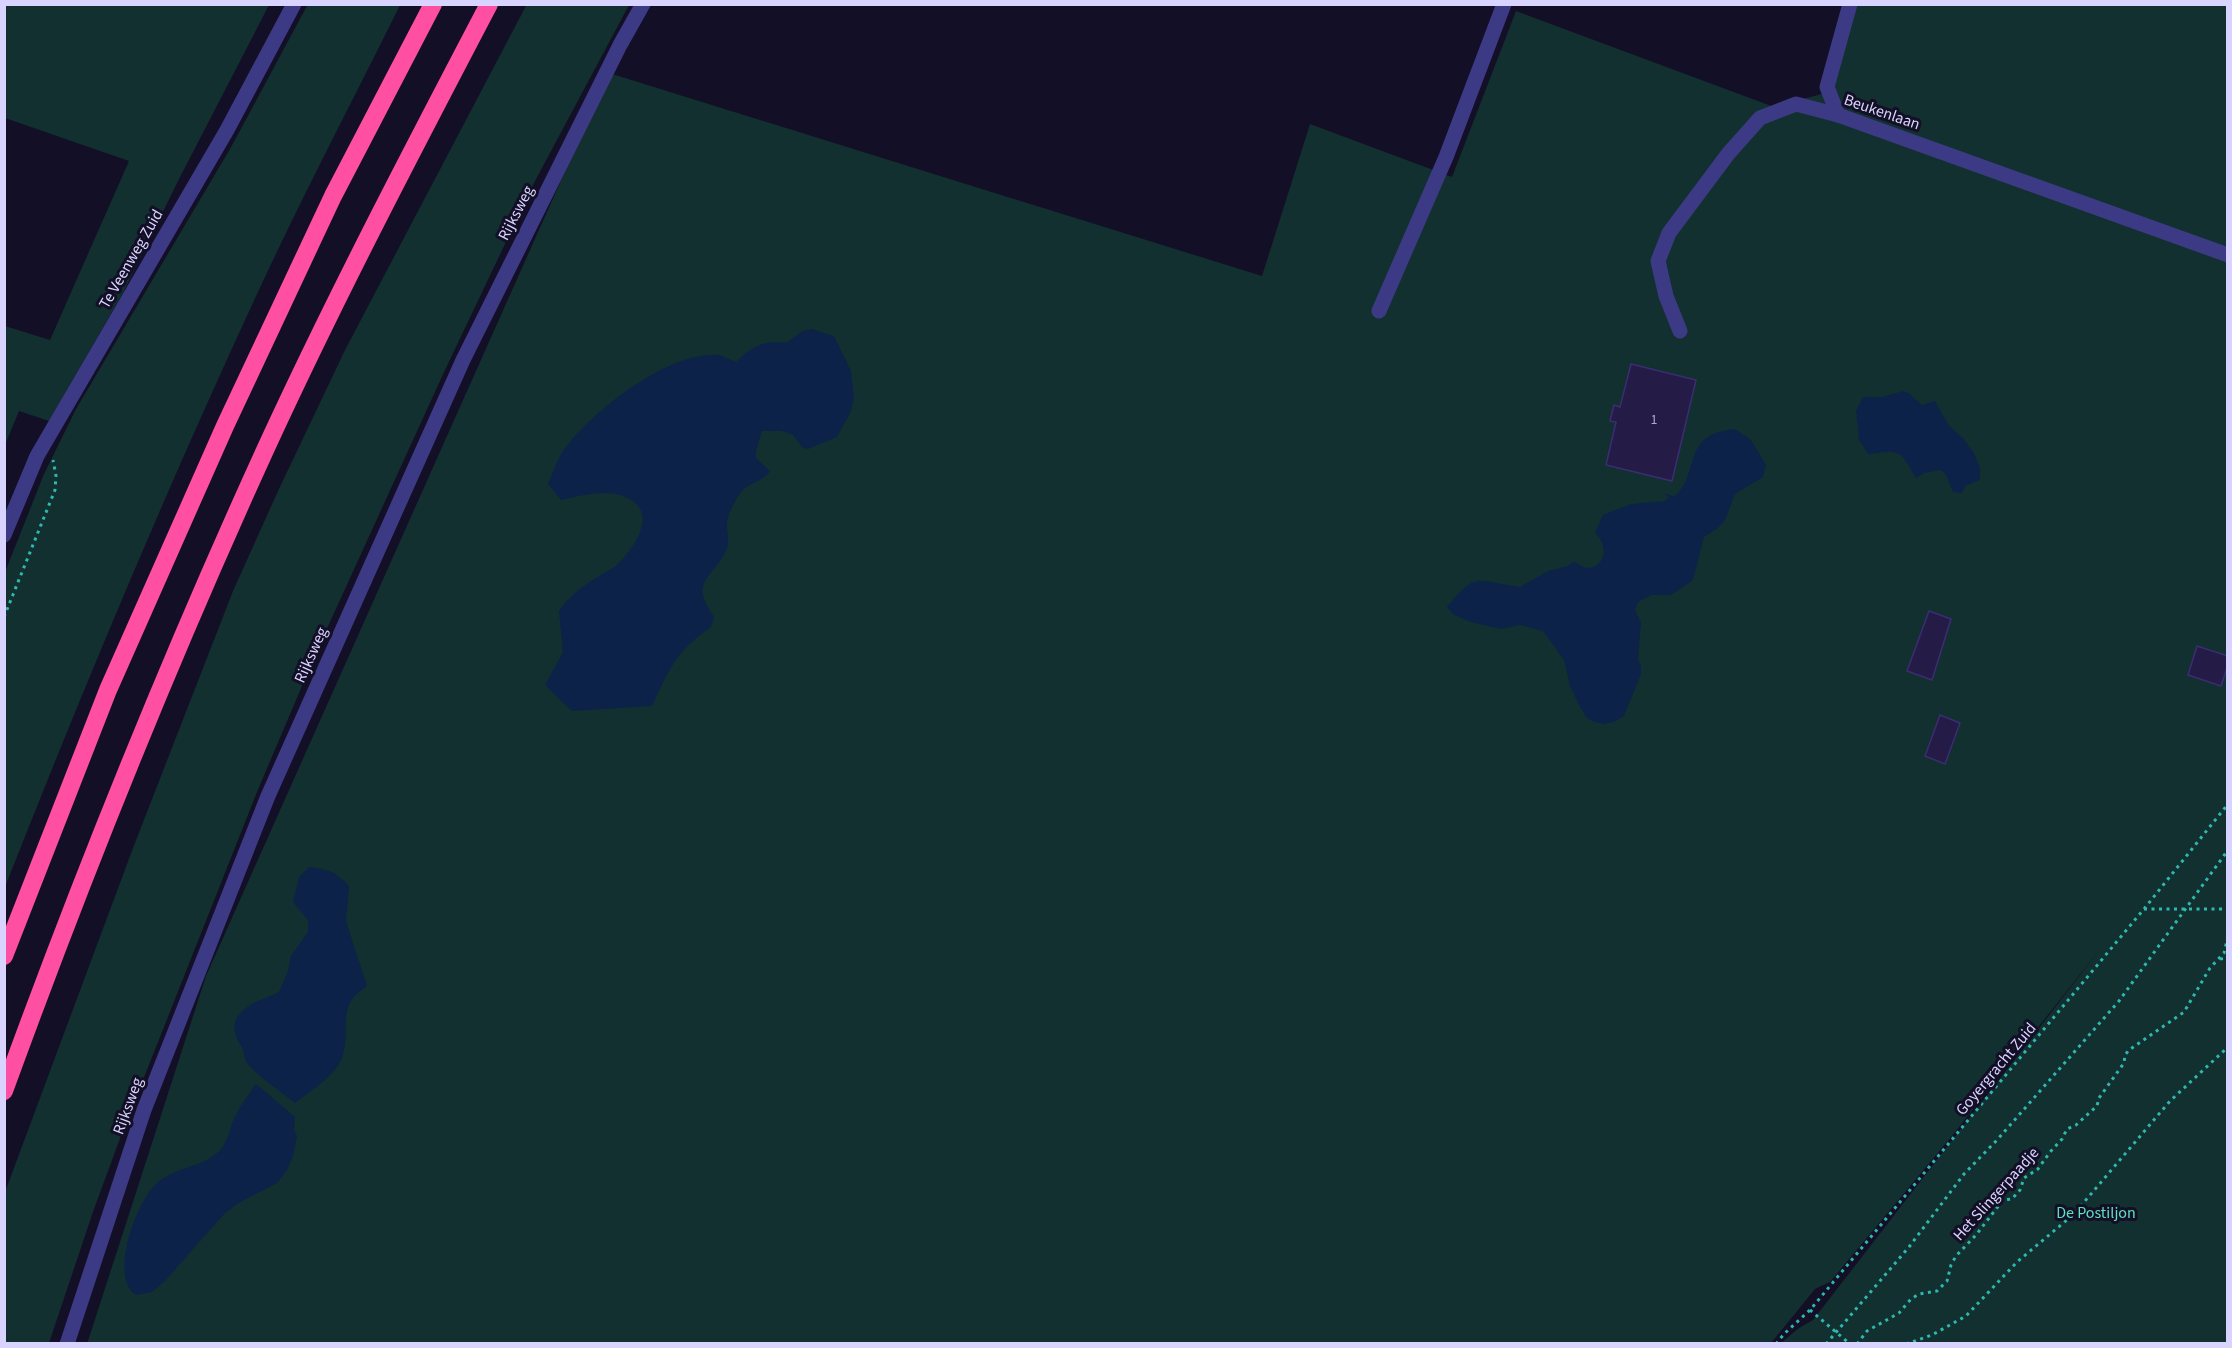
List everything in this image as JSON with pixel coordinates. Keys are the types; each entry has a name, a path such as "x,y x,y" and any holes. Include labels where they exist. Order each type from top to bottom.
{"highway":[{"path":"4,956 108,690 225,426 333,196 433,4"},
{"path":"4,1091 86,875 156,704 266,448 376,219 489,4"}],"street":[{"name":"Te Veenweg Zuid","path":"4,535 37,456 227,130 294,4"},
{"name":"Rijksweg","path":"67,1344 144,1110 268,796 463,360 620,45 643,4"},
{"path":"1380,310 1446,157 1504,4"},
{"path":"1838,115 1827,87 1850,4"},
{"name":"Beukenlaan","path":"1680,331 1666,296 1658,261 1669,233 1728,154 1761,118 1796,104 1838,115 2228,255"}],"path":[{"path":"4,617 55,490 56,476 52,451 46,441"},
{"name":"Goyergracht Zuid","path":"1776,1344 1810,1310 2144,909 2228,804"},
{"path":"1826,1344 1882,1280 1964,1174 1997,1140 2119,1001 2228,850"},
{"path":"2144,909 2228,909"},
{"name":"Het Slingerpaadje","path":"1857,1344 1867,1331 1899,1313 1911,1299 1919,1294 1937,1291 1947,1281 1956,1256 1976,1235 2003,1200 2012,1199 2020,1190 2024,1178 2038,1169 2062,1139 2067,1129 2076,1125 2097,1106 2099,1098 2124,1063 2129,1050 2184,1012 2210,968 2224,953 2228,936"},
{"path":"2220,959 2228,958"},
{"path":"1906,1344 1932,1335 1966,1316 2017,1262 2074,1214 2170,1101 2228,1047"},
{"path":"1810,1310 1850,1344"}],"green space":[{"path":"308,4 400,5 275,256 191,439 96,662 5,887 5,572 44,474 76,409 230,149"},
{"path":"527,4 629,5 534,183 445,370 319,646 257,792 122,1133 49,1343 5,1343 5,1192 133,848 233,591 345,350"},
{"path":"5,5 269,5 124,291 49,421 19,411 5,445 5,326 50,340 129,161 5,118"},
{"name":"De Postiljon","path":"1857,5 2227,5 2227,1343 1781,1343 1813,1320 2101,948 1952,1136 1830,1282 1815,1289 1771,1343 87,1344 206,976 609,73 1262,276 1310,124 1452,177 1516,11 1774,107 1832,91"}],"water":[{"path":"811,329 834,336 851,371 854,398 851,411 837,437 808,449 803,448 793,435 781,431 762,431 756,458 770,471 764,478 741,492 734,502 727,521 727,549 703,587 703,595 714,617 711,627 681,653 652,706 572,711 545,685 563,652 559,611 578,591 620,562 639,535 643,519 637,505 620,495 600,493 561,500 548,484 563,451 595,416 614,400 656,372 678,362 700,356 719,355 736,362 758,345 771,342 786,343 803,331"},
{"path":"1904,391 1922,405 1935,401 1949,426 1963,438 1974,453 1980,468 1980,480 1965,486 1962,493 1953,492 1946,475 1941,470 1924,473 1916,478 1906,461 1898,454 1887,452 1868,454 1859,440 1856,411 1863,397 1882,397"},
{"path":"1735,429 1751,440 1766,465 1763,477 1735,494 1725,520 1718,528 1704,537 1693,580 1671,595 1652,595 1638,602 1635,610 1641,623 1638,659 1641,674 1624,716 1614,722 1604,724 1586,717 1570,686 1564,660 1543,631 1520,625 1501,629 1471,622 1454,615 1447,607 1465,587 1479,581 1520,587 1548,571 1568,566 1574,561 1589,568 1595,566 1603,556 1604,549 1595,533 1603,515 1631,504 1665,501 1669,498 1664,493 1674,497 1688,477 1694,455 1706,438 1718,432"},
{"path":"309,867 331,872 349,886 346,921 367,986 357,994 347,1010 345,1048 338,1065 321,1083 295,1103 248,1064 234,1027 237,1017 246,1008 279,992 288,971 291,956 308,932 308,920 293,902 299,877"},
{"path":"256,1084 295,1117 294,1130 297,1136 293,1156 287,1170 277,1183 237,1204 224,1214 165,1281 152,1292 136,1295 128,1286 125,1256 128,1239 141,1205 149,1192 165,1177 207,1160 221,1149 238,1111"}],"building":[{"path":"1631,364 1696,380 1672,481 1606,465 1616,422 1610,421 1614,405 1620,407"},
{"path":"1929,611 1951,619 1932,680 1907,671"},
{"path":"2197,646 2228,656 2228,665 2221,686 2188,675"},
{"path":"1940,715 1960,723 1945,764 1925,756"}]}
